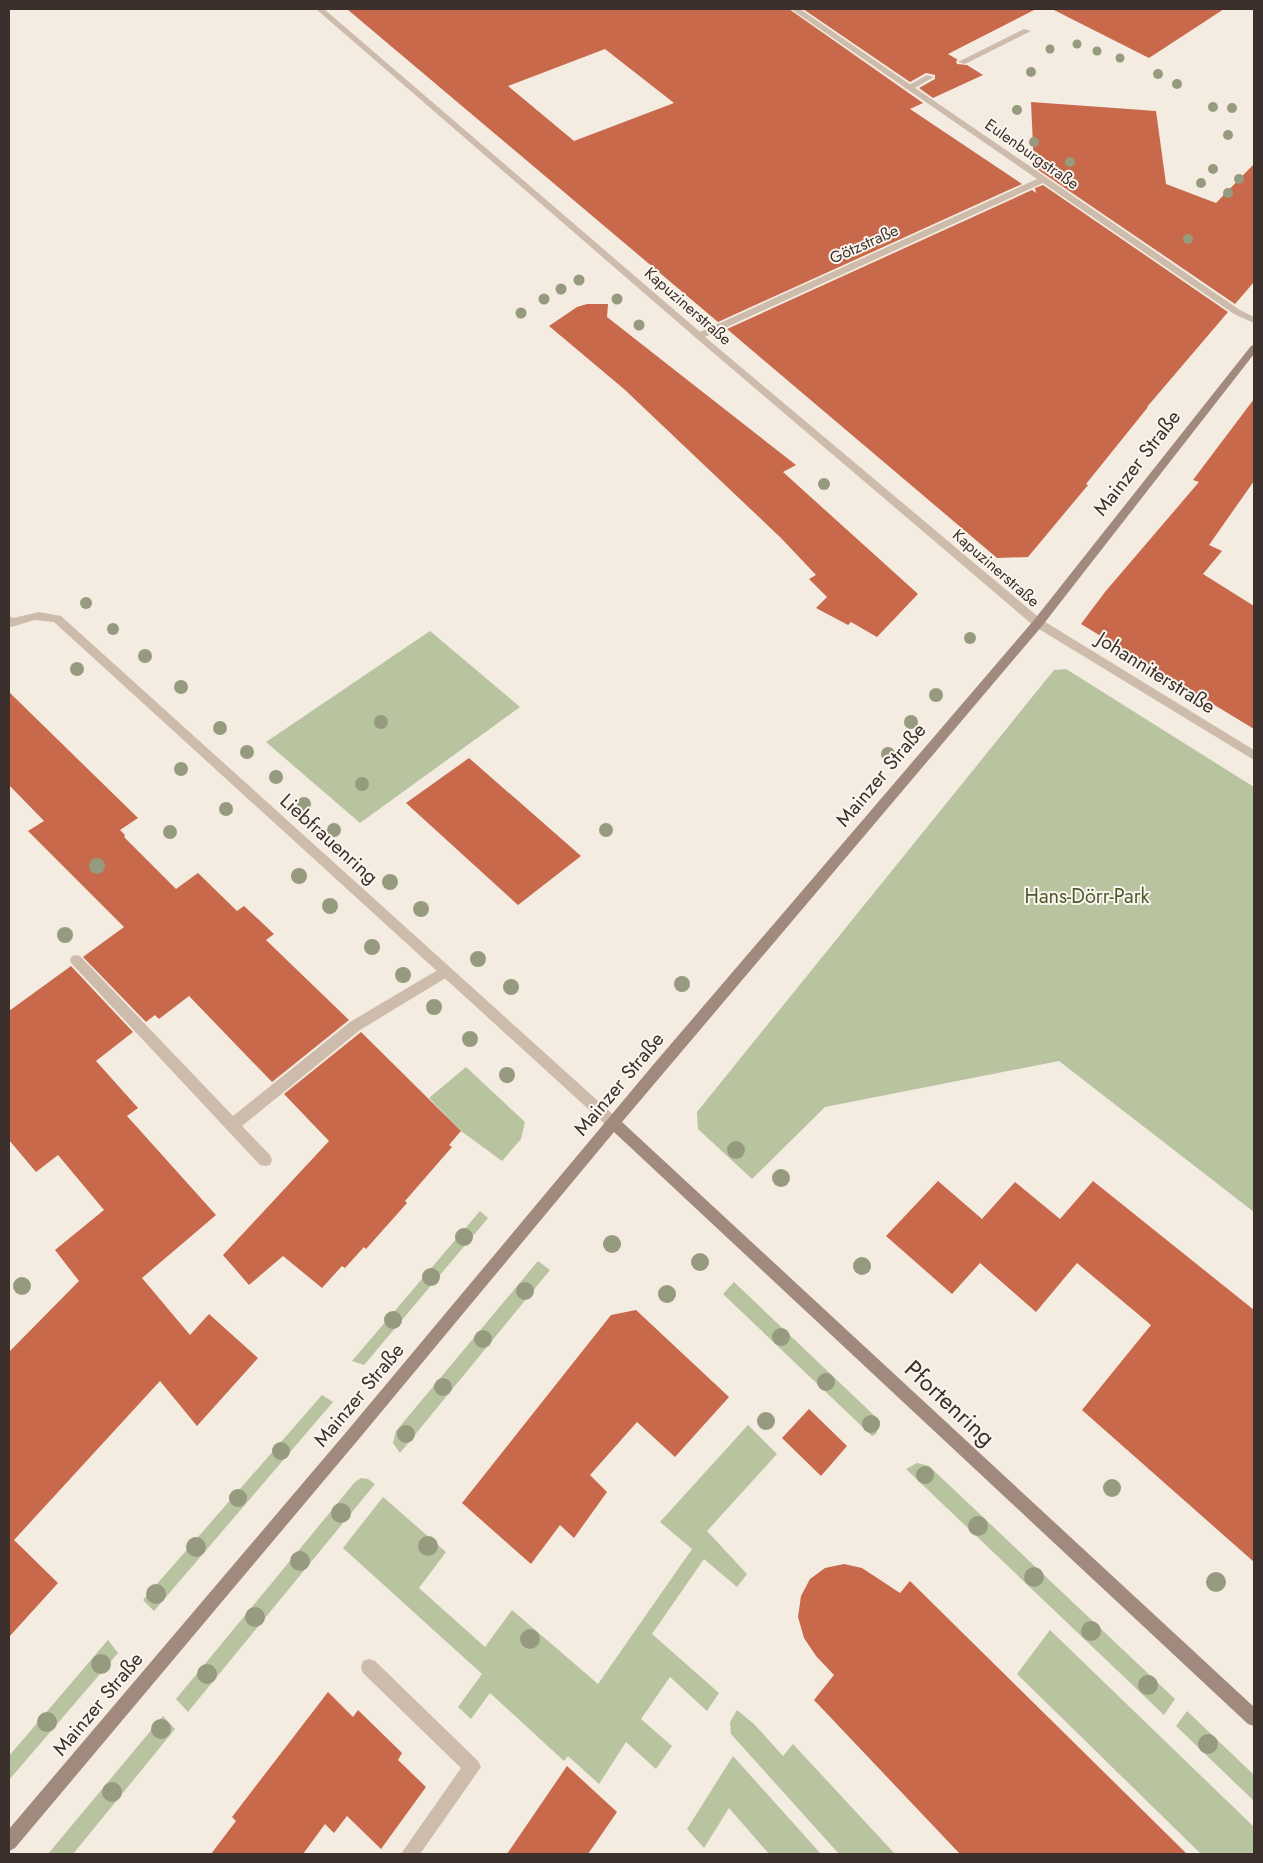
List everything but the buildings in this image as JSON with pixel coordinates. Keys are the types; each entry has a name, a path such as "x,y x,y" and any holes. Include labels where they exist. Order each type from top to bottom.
{"main road":[{"name":"Mainzer Straße","path":"9,1842 353,1436 613,1123 1038,623 1254,348"},
{"name":"Pfortenring","path":"613,1123 1254,1718"}],"street":[{"name":"Kapuzinerstraße","path":"320,9 699,336 1038,623"},
{"name":"Eulenburgstraße","path":"795,9 1042,180 1237,312 1254,320"},
{"path":"962,62 1027,30"},
{"path":"908,88 930,77"},
{"name":"Götzstraße","path":"699,336 1042,180"},
{"name":"Liebfrauenring","path":"10,623 27,616 43,615 57,619 613,1123"},
{"name":"Johanniterstraße","path":"1038,623 1254,756"},
{"path":"76,960 265,1160"},
{"path":"232,1125 355,1026 445,972"},
{"path":"369,1667 472,1767 410,1854"}],"green space":[{"path":"430,631 520,707 360,823 266,742"},
{"name":"Hans-Dörr-Park","path":"1066,669 1254,787 1254,1212 1059,1061 825,1107 752,1179 698,1129 697,1112 1054,670"},
{"path":"466,1067 525,1122 521,1139 502,1161 461,1131 429,1098"},
{"path":"480,1211 488,1218 364,1365 352,1361"},
{"path":"538,1261 550,1270 400,1453 393,1443 396,1431"},
{"path":"734,1282 880,1421 876,1434 872,1436 723,1294"},
{"path":"322,1395 333,1402 154,1611 143,1600"},
{"path":"748,1425 777,1454 707,1531 747,1574 737,1587 704,1559 652,1634 719,1693 707,1711 670,1677 641,1719 672,1746 656,1769 626,1742 599,1784 568,1756 564,1761 490,1693 471,1719 458,1707 482,1674 343,1548 383,1497 446,1552 419,1588 485,1647 512,1610 598,1684 692,1549 660,1522"},
{"path":"917,1463 929,1466 1175,1699 1164,1715 906,1469"},
{"path":"361,1478 368,1479 375,1484 188,1712 176,1699 355,1482"},
{"path":"1050,1630 1254,1827 1254,1854 1201,1854 1017,1674"},
{"path":"108,1640 118,1653 9,1780 9,1756"},
{"path":"737,1710 754,1724 783,1756 793,1744 895,1854 839,1854 731,1734 730,1722"},
{"path":"1187,1711 1254,1775 1254,1801 1176,1726"},
{"path":"163,1716 175,1729 73,1854 48,1854"},
{"path":"733,1756 821,1854 769,1854 729,1808 704,1848 687,1829"}]}
